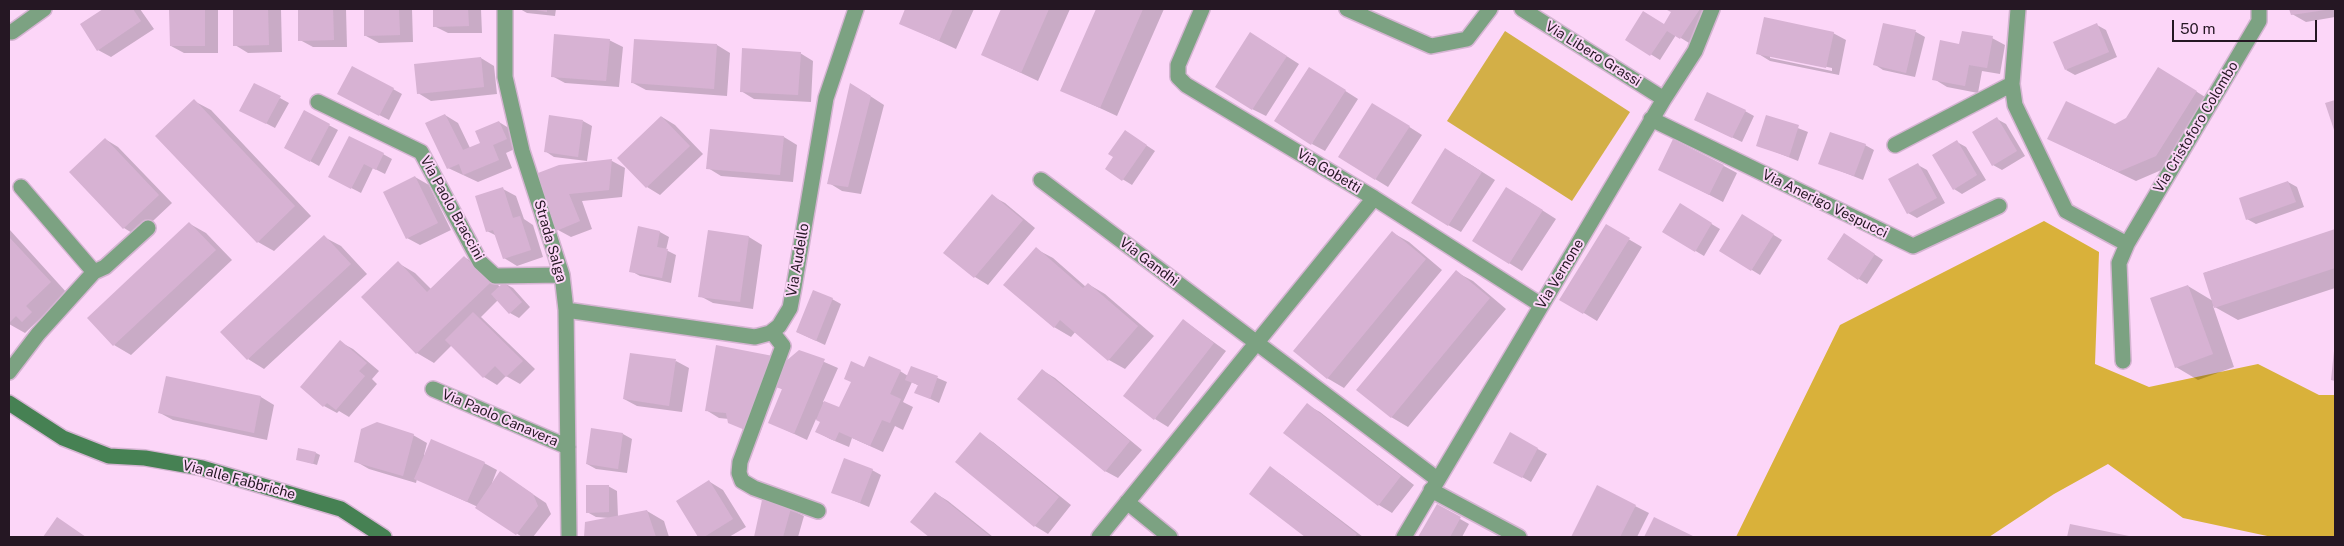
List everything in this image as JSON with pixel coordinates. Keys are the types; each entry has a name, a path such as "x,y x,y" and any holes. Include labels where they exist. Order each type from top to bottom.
{"street":[{"path":"12,32 44,9"},
{"name":"Strada Salga","path":"505,9 505,77 522,151 562,275 566,310 569,537"},
{"name":"Via Audello","path":"772,332 779,326 790,308 826,98 856,9"},
{"name":"Via Gobetti","path":"1202,9 1178,65 1178,77 1186,85 1374,198 1541,305"},
{"path":"1347,9 1431,46 1467,40 1490,9"},
{"name":"Via Libero Grassi","path":"1522,9 1664,99"},
{"name":"Via Vernone","path":"1404,537 1651,119 1695,50 1712,9"},
{"path":"2018,9 2012,84 2015,105 2066,211 2127,244"},
{"name":"Via Cristoforo Colombo","path":"2124,361 2118,263 2127,244 2259,21 2258,9"},
{"path":"1895,145 2012,84"},
{"name":"Via Paolo Braccini","path":"318,102 421,152 480,262 495,276 562,275"},
{"name":"Via Anerigo Vespucci","path":"1651,119 1913,246 1999,206"},
{"name":"Via Gandhi","path":"1042,180 1257,343 1434,484 1519,537"},
{"path":"21,187 94,272"},
{"path":"1099,537 1374,198"},
{"path":"9,372 38,334 94,272 106,267 148,228"},
{"path":"566,310 754,338 772,332 784,346 740,462 739,473 742,481 754,488 818,511"},
{"name":"Via Paolo Canavera","path":"432,390 568,447"},
{"name":"Via alle Fabbriche","path":"9,403 63,438 109,456 144,458 202,468 342,509 384,537"},
{"path":"1127,502 1170,537"}],"shaded area":[{"path":"1505,31 1630,112 1572,201 1447,121"},
{"path":"2044,221 2099,252 2095,364 2149,387 2258,364 2319,395 2335,395 2335,537 2272,537 2183,518 2108,464 2054,494 1989,537 1736,537 1840,325"}],"building":[{"path":"103,9 133,9 141,21 97,51 80,24"},
{"path":"169,9 205,9 205,46 170,46"},
{"path":"233,9 268,9 269,45 233,46"},
{"path":"298,9 333,9 334,40 298,41"},
{"path":"364,9 399,9 400,35 364,36"},
{"path":"433,9 468,9 469,26 433,27"},
{"path":"531,9 547,9 547,12"},
{"path":"905,9 953,9 939,41 899,24"},
{"path":"1001,9 1049,9 1021,73 981,55"},
{"path":"1096,9 1143,9 1100,108 1060,91"},
{"path":"1665,9 1700,9 1680,39 1667,31 1650,56 1625,40 1643,11 1664,24 1671,12"},
{"path":"2289,9 2325,9 2325,10 2291,15"},
{"path":"1764,17 1834,32 1826,68 1756,54"},
{"path":"1883,23 1916,30 1906,73 1873,65"},
{"path":"2097,23 2109,52 2065,70 2053,42"},
{"path":"1962,31 1993,36 1987,68 1969,65 1965,86 1932,80 1940,40 1959,44"},
{"path":"1250,32 1287,56 1252,110 1215,87"},
{"path":"554,34 610,39 606,81 551,77"},
{"path":"634,39 717,44 714,89 631,83"},
{"path":"742,48 801,52 798,95 740,92"},
{"path":"481,57 484,87 417,94 414,64"},
{"path":"352,66 394,88 379,116 337,94"},
{"path":"1309,67 1346,90 1311,145 1274,121"},
{"path":"2158,67 2197,91 2156,156 2118,172 2047,139 2066,101 2115,124 2126,118"},
{"path":"254,83 281,96 266,124 239,111"},
{"path":"850,83 871,96 848,187 827,184"},
{"path":"1707,92 1746,110 1732,138 1694,120"},
{"path":"194,99 295,206 257,243 155,136"},
{"path":"2335,100 2335,133 2325,103"},
{"path":"1372,103 1410,126 1375,180 1338,157"},
{"path":"304,110 330,124 310,162 284,148"},
{"path":"445,114 463,150 480,143 475,131 499,121 507,139 493,145 499,160 463,175 459,164 447,169 425,123"},
{"path":"549,115 583,120 578,157 544,152"},
{"path":"1766,115 1799,125 1789,157 1756,146"},
{"path":"661,116 690,146 646,188 617,158"},
{"path":"1997,117 2017,151 1992,166 1972,132"},
{"path":"710,129 784,136 780,175 706,169"},
{"path":"1125,130 1147,145 1122,181 1105,169 1113,157 1108,154"},
{"path":"1830,132 1866,144 1854,176 1818,164"},
{"path":"349,136 384,153 376,170 364,164 351,189 328,177"},
{"path":"105,138 159,195 123,229 69,172"},
{"path":"1673,139 1724,165 1709,195 1658,170"},
{"path":"1957,140 1977,175 1953,190 1932,155"},
{"path":"1445,148 1482,172 1448,226 1411,203"},
{"path":"612,159 609,190 569,194 580,221 556,231 538,173 559,165"},
{"path":"1918,163 1937,198 1907,214 1888,179"},
{"path":"415,176 438,223 406,239 383,192"},
{"path":"2288,181 2296,202 2246,220 2239,198"},
{"path":"503,187 513,218 520,216 531,250 503,259 493,230 486,232 475,196"},
{"path":"1506,187 1543,210 1509,264 1472,241"},
{"path":"992,194 1023,220 974,278 943,253"},
{"path":"1680,203 1712,223 1695,252 1662,232"},
{"path":"1742,214 1774,234 1751,271 1719,251"},
{"path":"189,222 216,250 113,346 87,318"},
{"path":"1606,224 1630,238 1583,314 1559,300"},
{"path":"638,226 660,231 657,247 668,249 662,278 629,272"},
{"path":"2335,229 2335,268 2214,308 2203,273"},
{"path":"708,230 749,236 740,302 698,297"},
{"path":"1392,231 1426,259 1327,379 1293,351"},
{"path":"1844,233 1875,254 1858,280 1827,259"},
{"path":"324,235 351,264 247,360 220,332"},
{"path":"9,237 51,282 26,306 32,312 22,322 16,316 9,323"},
{"path":"1036,247 1083,288 1088,283 1138,326 1108,361 1060,320 1054,328 1003,285"},
{"path":"464,256 490,283 416,354 361,297 398,261 427,292"},
{"path":"1456,270 1490,298 1391,418 1356,390"},
{"path":"504,282 522,302 509,314 491,294"},
{"path":"2188,285 2213,354 2175,368 2150,298"},
{"path":"813,290 833,298 816,341 796,332"},
{"path":"473,312 523,361 506,377 495,366 483,378 445,340"},
{"path":"1183,319 1214,343 1154,420 1123,396"},
{"path":"340,340 367,363 359,371 365,376 336,410 327,403 323,407 300,387"},
{"path":"716,345 773,356 745,430 728,423 726,413 705,411"},
{"path":"799,350 825,359 794,434 768,423 782,389 775,387 786,361"},
{"path":"2335,351 2335,381 2331,380"},
{"path":"630,353 676,359 669,406 623,399"},
{"path":"869,356 901,370 890,394 901,399 890,423 882,420 870,446 839,432 835,441 815,432 820,422 816,420 824,401 839,407 851,382 844,379 851,361 864,367"},
{"path":"911,366 938,376 930,399 914,393 918,385 905,380"},
{"path":"1042,369 1130,441 1105,472 1017,399"},
{"path":"166,376 261,396 254,433 158,413"},
{"path":"1307,403 1401,476 1378,506 1283,433"},
{"path":"377,422 414,434 403,476 354,462 361,429"},
{"path":"591,428 623,433 618,469 586,464"},
{"path":"980,432 1059,497 1034,527 955,462"},
{"path":"1510,432 1538,448 1522,478 1493,463"},
{"path":"431,439 485,462 467,502 414,479"},
{"path":"298,448 316,452 313,464 296,460"},
{"path":"844,458 873,469 860,503 831,493"},
{"path":"1270,466 1357,534 1355,537 1305,537 1249,494"},
{"path":"500,471 533,494 538,506 516,535 475,508"},
{"path":"709,480 733,519 704,537 698,537 676,501"},
{"path":"586,485 609,485 609,512 586,513"},
{"path":"1597,485 1636,505 1620,537 1571,537"},
{"path":"935,492 991,537 929,537 910,522"},
{"path":"762,500 791,508 783,537 754,537"},
{"path":"1437,504 1461,517 1450,537 1418,537"},
{"path":"647,510 656,537 584,537 585,522"},
{"path":"57,517 86,537 43,537"},
{"path":"1654,517 1695,537 1644,537"},
{"path":"2070,524 2129,536 2129,537 2067,537"}]}
